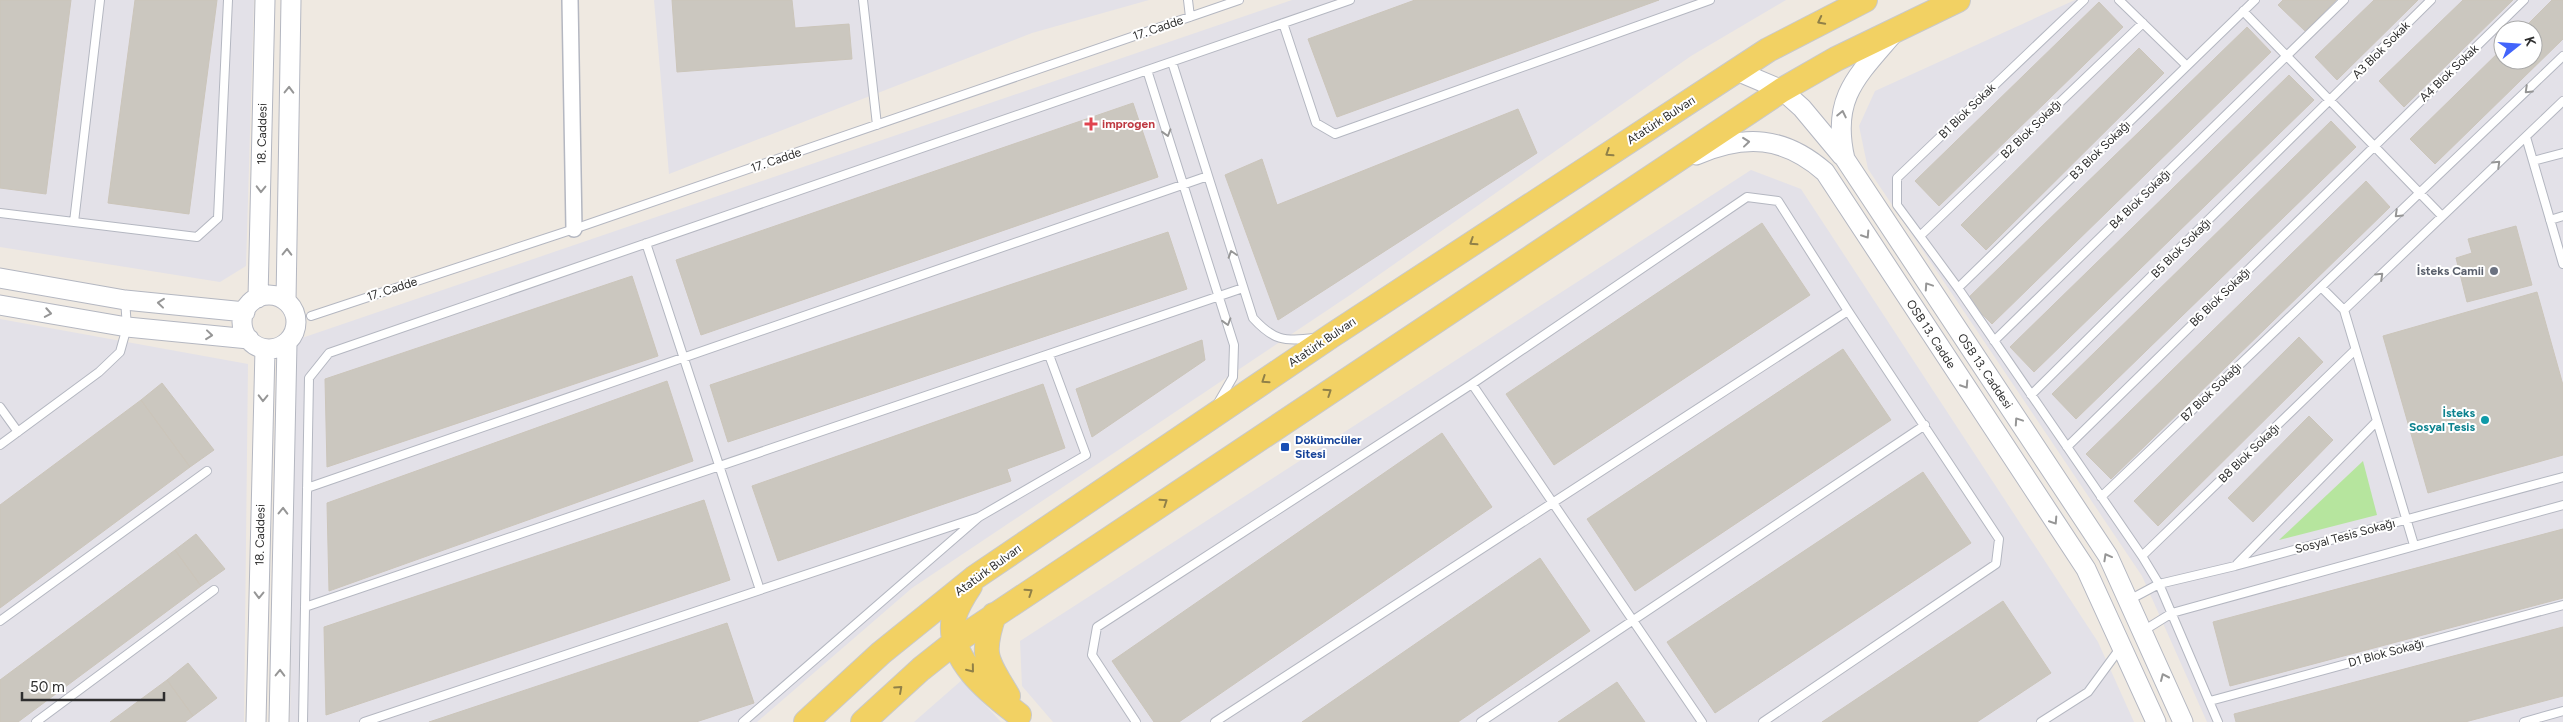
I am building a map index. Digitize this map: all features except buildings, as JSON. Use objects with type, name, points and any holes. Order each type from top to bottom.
[{"type":"main road","name":"Atatürk Bulvarı","points":[[806,722],[881,653],[974,578],[1210,417],[1737,70],[1778,44],[1865,0]]},
{"type":"main road","points":[[863,722],[920,669],[994,615],[1782,90],[1836,59],[1958,0]]},
{"type":"main road","points":[[974,578],[954,616],[955,642],[966,664],[992,694],[1021,719]]},
{"type":"main road","points":[[994,615],[986,637],[985,655],[1021,719]]},
{"type":"street","name":"18. Caddesi","points":[[258,298],[265,0]]},
{"type":"street","points":[[279,722],[291,337],[296,321],[288,303],[291,0]]},
{"type":"street","points":[[570,0],[574,229]]},
{"type":"street","name":"OSB 13. Caddesi","points":[[1899,28],[1863,68],[1849,91],[1840,115],[1840,136],[1845,159],[2108,556],[2183,722]]},
{"type":"street","points":[[1737,70],[1782,90],[1802,108],[1845,159]]},
{"type":"street","name":"OSB 13. Cadde","points":[[1667,167],[1712,148],[1757,141],[1774,143],[1790,148],[1808,158],[1825,172],[2086,569],[2122,645]]},
{"type":"street","points":[[0,278],[125,300],[245,312]]},
{"type":"street","points":[[0,305],[127,327],[257,344],[273,349],[291,337],[311,316],[272,296],[258,298],[245,312],[243,326],[257,344]]},
{"type":"street","name":"18. Caddesi","points":[[256,722],[257,344]]},
{"type":"street","points":[[2108,615],[2129,600]]},
{"type":"street","points":[[2143,631],[2122,645],[2156,722]]},
{"type":"lane","points":[[74,222],[100,0]]},
{"type":"lane","points":[[0,213],[197,237],[218,218],[228,0]]},
{"type":"lane","points":[[863,0],[876,125]]},
{"type":"lane","points":[[1188,0],[1190,17]]},
{"type":"lane","name":"17. Cadde","points":[[311,316],[574,229],[1239,0]]},
{"type":"lane","points":[[303,722],[310,378],[329,353],[1350,0]]},
{"type":"lane","points":[[1283,23],[1316,124],[1336,134],[1710,0]]},
{"type":"lane","name":"B1 Blok Sokak","points":[[2084,0],[1897,178],[1897,205],[1958,288],[2142,556],[2159,584],[2218,722]]},
{"type":"lane","points":[[2119,0],[2187,66]]},
{"type":"lane","name":"B3 Blok Sokağı","points":[[1958,288],[2254,0]]},
{"type":"lane","name":"B4 Blok Sokağı","points":[[1994,341],[2344,0]]},
{"type":"lane","name":"A3 Blok Sokak","points":[[2330,100],[2431,0]]},
{"type":"lane","name":"A4 Blok Sokak","points":[[2374,146],[2524,0]]},
{"type":"lane","points":[[2243,11],[2442,216]]},
{"type":"lane","name":"B2 Blok Sokağı","points":[[1920,236],[2143,23]]},
{"type":"lane","name":"B7 Blok Sokağı","points":[[2101,497],[2563,56]]},
{"type":"lane","points":[[1172,62],[1253,318],[1268,334],[1292,341],[1331,336]]},
{"type":"lane","points":[[1147,70],[1234,345],[1233,377],[1210,417]]},
{"type":"lane","name":"B5 Blok Sokağı","points":[[2031,396],[2330,100]]},
{"type":"lane","points":[[2344,310],[2563,101]]},
{"type":"lane","points":[[2526,136],[2563,264]]},
{"type":"lane","name":"B6 Blok Sokağı","points":[[2067,447],[2374,146]]},
{"type":"lane","points":[[2533,161],[2563,153]]},
{"type":"lane","points":[[308,488],[1208,176]]},
{"type":"lane","points":[[1136,722],[1092,655],[1097,627],[1472,384],[1748,197],[1778,201],[1848,311],[2000,539],[1996,564],[1763,722]]},
{"type":"lane","points":[[2550,220],[2563,216]]},
{"type":"lane","points":[[646,243],[760,590]]},
{"type":"lane","points":[[2321,287],[2344,310],[2414,545]]},
{"type":"lane","points":[[305,607],[1049,356],[1243,288]]},
{"type":"lane","points":[[0,445],[99,372],[120,352],[127,327],[125,300]]},
{"type":"lane","points":[[1215,722],[1848,311]]},
{"type":"lane","name":"B8 Blok Sokağı","points":[[2142,556],[2356,350]]},
{"type":"lane","points":[[743,722],[979,517],[1086,455],[1049,356]]},
{"type":"lane","points":[[1472,384],[1702,722]]},
{"type":"lane","points":[[0,407],[18,432]]},
{"type":"lane","points":[[2235,566],[2377,421]]},
{"type":"lane","points":[[1481,722],[1925,425]]},
{"type":"lane","points":[[0,621],[207,471]]},
{"type":"lane","name":"Sosyal Tesis Sokağı","points":[[2129,600],[2159,584],[2235,566],[2563,477]]},
{"type":"lane","points":[[2143,631],[2172,613],[2563,505]]},
{"type":"lane","points":[[364,722],[979,517]]},
{"type":"lane","points":[[36,722],[214,590]]},
{"type":"lane","name":"D1 Blok Sokağı","points":[[2210,702],[2563,605]]},
{"type":"lane","points":[[2042,722],[2088,692],[2122,645]]},
{"type":"lane","points":[[2524,722],[2563,711]]},
{"type":"shaded area","points":[[0,0],[254,0],[246,266],[220,282],[0,247]]},
{"type":"shaded area","points":[[654,0],[1149,0],[1032,33],[669,174]]},
{"type":"shaded area","points":[[1292,0],[1786,0],[1691,56],[1353,293],[912,588],[757,722],[290,722],[296,340]]},
{"type":"shaded area","points":[[2075,0],[2563,0],[2563,722],[2207,722],[2142,576],[1868,169],[1859,126],[1875,91]]},
{"type":"shaded area","points":[[1751,170],[1801,189],[2098,642],[2134,722],[1053,722],[1022,686],[1020,641]]},
{"type":"shaded area","points":[[0,319],[248,364],[244,722],[0,722]]},
{"type":"shaded area","points":[[962,680],[1001,722],[914,722]]},
{"type":"green space","points":[[2363,461],[2377,515],[2279,540]]},
{"type":"place","name":"improgen","points":[[1091,124]]},
{"type":"place","name":"İsteks Camii","points":[[2494,271]]},
{"type":"place","name":"İsteks Sosyal Tesis","points":[[2485,420]]},
{"type":"place","name":"Dökümcüler Sitesi","points":[[1285,447]]}]
